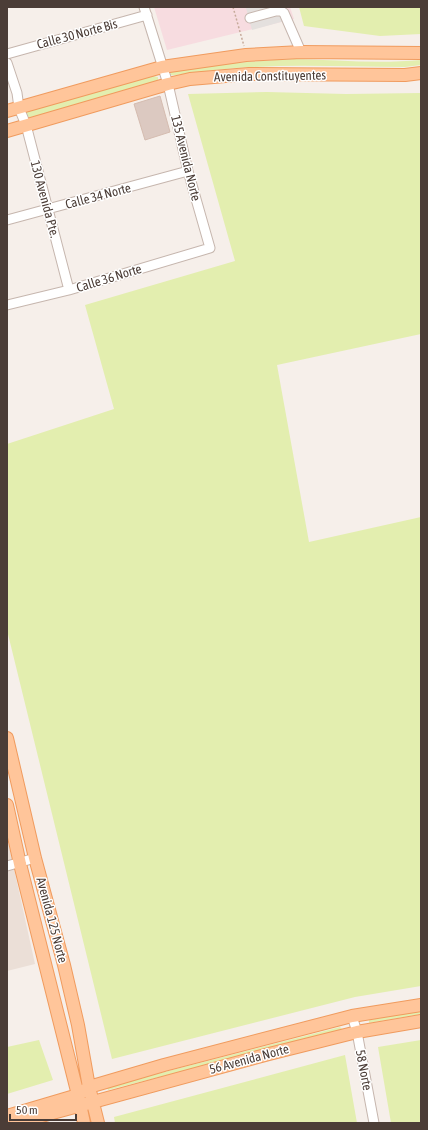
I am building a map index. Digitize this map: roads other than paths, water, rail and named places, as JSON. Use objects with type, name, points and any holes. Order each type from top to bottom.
[{"type":"main road","name":"Avenida Constituyentes","points":[[7,111],[162,67],[246,55],[301,52],[421,53]]},
{"type":"main road","name":"Avenida Constituyentes","points":[[7,131],[168,84],[190,79],[249,74],[405,75],[421,73]]},
{"type":"main road","name":"Avenida 125 Norte","points":[[7,738],[35,858],[64,965],[78,1025],[89,1087],[98,1123]]},
{"type":"main road","name":"Avenida 125 Norte","points":[[7,805],[20,864],[84,1123]]},
{"type":"main road","name":"56 Avenida Norte","points":[[421,1005],[352,1016],[117,1078],[89,1087],[79,1100],[93,1103],[269,1054],[357,1032],[421,1021]]},
{"type":"main road","name":"56 Avenida Norte","points":[[78,1025],[85,1033],[94,1072],[98,1077],[117,1078]]},
{"type":"main road","points":[[7,1116],[79,1100]]},
{"type":"main road","points":[[16,1123],[79,1100]]},
{"type":"street","name":"Calle 30 Norte Bis","points":[[7,54],[146,11]]},
{"type":"street","name":"135 Avenida Norte","points":[[146,11],[168,84],[188,171],[210,248]]},
{"type":"street","points":[[250,18],[276,11],[281,11],[284,13],[301,52]]},
{"type":"street","name":"130 Avenida Pte.","points":[[7,63],[26,125],[69,290]]},
{"type":"street","name":"Calle 34 Norte","points":[[7,220],[188,171]]},
{"type":"street","name":"Calle 36 Norte","points":[[7,305],[69,290],[210,248]]},
{"type":"street","points":[[7,866],[20,864],[35,858]]},
{"type":"street","name":"58 Norte","points":[[352,1016],[357,1032],[374,1123]]}]
